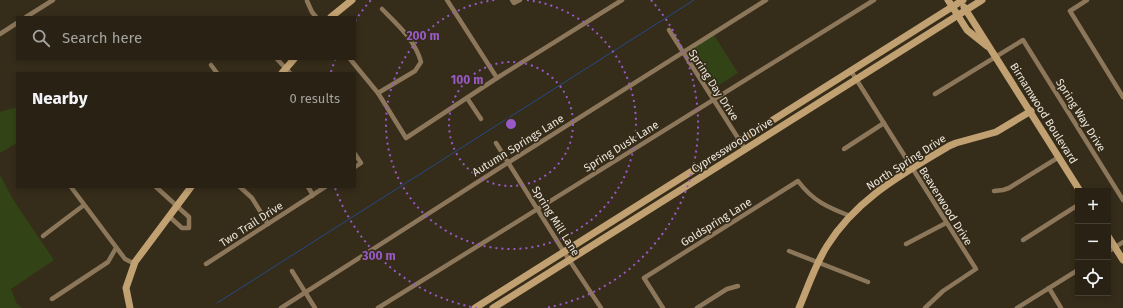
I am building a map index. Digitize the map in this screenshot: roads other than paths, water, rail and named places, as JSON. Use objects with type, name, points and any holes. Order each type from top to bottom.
[{"type":"main road","points":[[332,16],[352,0]]},
{"type":"main road","name":"Cypresswood Drive","points":[[475,308],[740,142],[851,70],[950,3],[961,0]]},
{"type":"main road","name":"Birnamwood Boulevard","points":[[961,0],[1078,188]]},
{"type":"main road","name":"Cypresswood Drive","points":[[493,308],[982,0]]},
{"type":"main road","name":"Birnamwood Boulevard","points":[[950,3],[967,30],[989,47]]},
{"type":"main road","points":[[286,72],[293,60]]},
{"type":"main road","name":"North Spring Drive","points":[[800,308],[818,262],[833,237],[850,216],[876,192],[949,146],[996,132],[1031,112]]},
{"type":"main road","points":[[130,308],[126,288],[135,262],[190,188]]},
{"type":"main road","points":[[652,197],[658,205]]},
{"type":"main road","points":[[1111,241],[1123,260]]},
{"type":"street","points":[[28,16],[53,0]]},
{"type":"street","points":[[447,0],[497,78]]},
{"type":"street","points":[[513,2],[520,0]]},
{"type":"street","points":[[351,60],[378,93],[406,138],[613,2],[622,0]]},
{"type":"street","name":"Autumn Springs Lane","points":[[281,308],[508,162],[766,0]]},
{"type":"street","name":"Spring Dusk Lane","points":[[378,308],[874,0]]},
{"type":"street","points":[[1087,0],[1070,11],[1123,97]]},
{"type":"street","points":[[307,1],[315,16]]},
{"type":"street","points":[[378,93],[415,71],[422,62],[419,53],[406,33],[382,10]]},
{"type":"street","points":[[0,34],[16,24]]},
{"type":"street","name":"Spring Day Drive","points":[[669,30],[745,149]]},
{"type":"street","name":"Spring Way Drive","points":[[995,56],[1023,40],[1123,200]]},
{"type":"street","points":[[935,94],[995,56]]},
{"type":"street","points":[[279,60],[286,72]]},
{"type":"street","points":[[211,65],[216,72]]},
{"type":"street","name":"Beaverwood Drive","points":[[851,70],[976,270],[943,291],[925,308]]},
{"type":"street","points":[[468,98],[481,119]]},
{"type":"street","points":[[844,148],[884,123]]},
{"type":"street","name":"Spring Mill Lane","points":[[496,143],[598,307]]},
{"type":"street","points":[[356,156],[361,163],[356,166]]},
{"type":"street","points":[[994,191],[1009,188],[1059,157]]},
{"type":"street","name":"Goldspring Lane","points":[[663,308],[644,278],[798,181],[808,194],[819,203],[850,216]]},
{"type":"street","points":[[72,188],[125,259],[133,263],[135,262]]},
{"type":"street","points":[[157,188],[189,217],[189,228],[182,228],[169,216]]},
{"type":"street","points":[[241,188],[252,198],[268,224]]},
{"type":"street","points":[[309,188],[312,196]]},
{"type":"street","name":"Two Trail Drive","points":[[206,264],[324,188]]},
{"type":"street","points":[[43,236],[84,205]]},
{"type":"street","points":[[1023,240],[1075,207]]},
{"type":"street","points":[[906,244],[946,222]]},
{"type":"street","points":[[1111,250],[1123,242]]},
{"type":"street","points":[[52,299],[108,262],[116,248]]},
{"type":"street","points":[[789,251],[868,282]]},
{"type":"street","points":[[292,272],[316,308]]},
{"type":"street","points":[[1017,308],[1075,272]]},
{"type":"street","points":[[697,308],[727,289],[738,286]]},
{"type":"street","points":[[1049,288],[1061,308]]},
{"type":"waterway","points":[[217,303],[694,0]]}]
